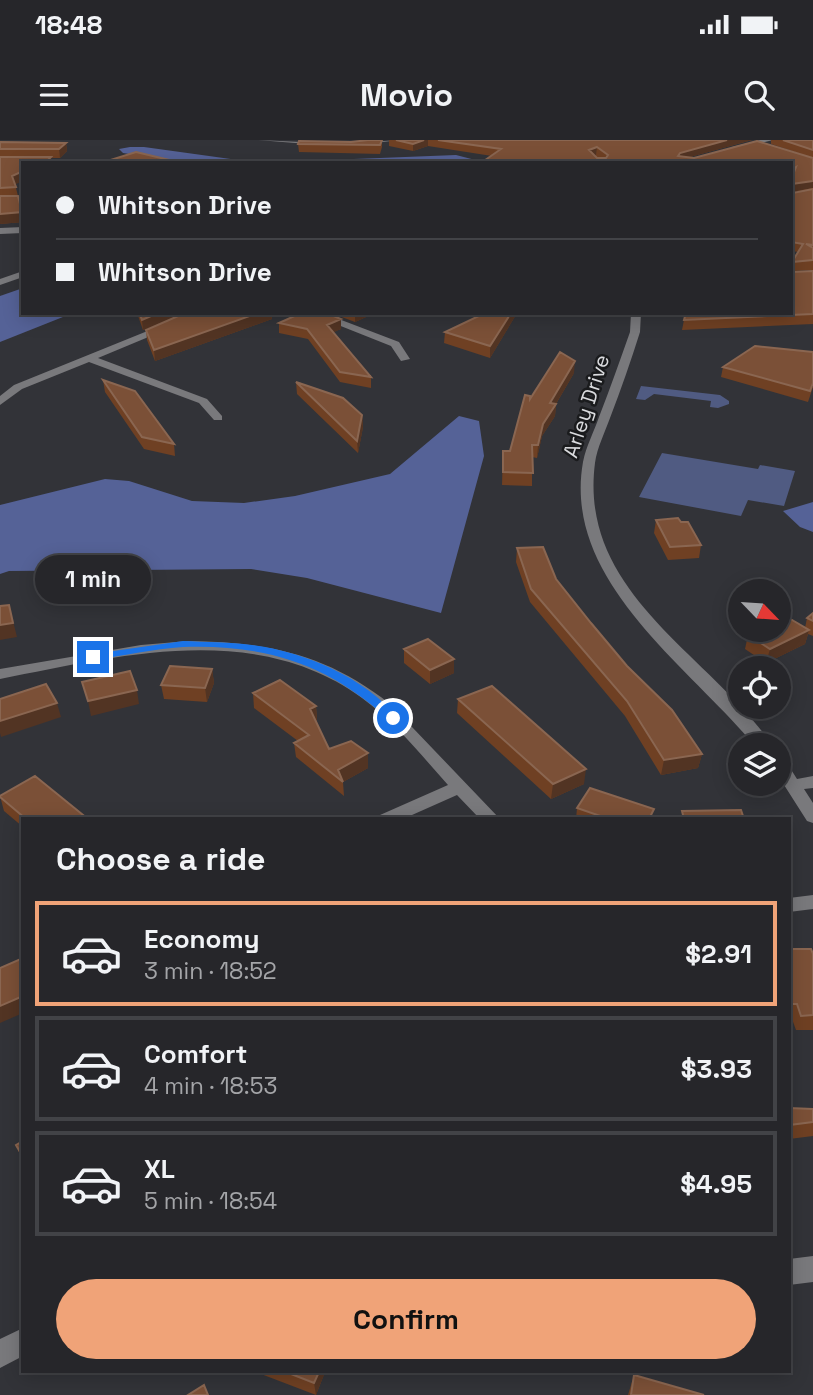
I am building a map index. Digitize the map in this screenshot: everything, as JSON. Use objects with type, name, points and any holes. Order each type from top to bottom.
[{"type":"street","points":[[261,140],[331,144]]},
{"type":"street","points":[[353,143],[396,140]]},
{"type":"street","points":[[741,140],[775,149]]},
{"type":"street","points":[[722,151],[771,140]]},
{"type":"street","points":[[0,161],[21,162]]},
{"type":"street","points":[[0,201],[21,201]]},
{"type":"street","points":[[0,231],[21,230]]},
{"type":"street","points":[[0,282],[21,275]]},
{"type":"street","points":[[0,402],[18,387],[196,315]]},
{"type":"street","points":[[318,315],[396,344],[405,359]]},
{"type":"street","name":"Arley Drive","points":[[636,315],[635,332],[589,462],[586,493],[590,522],[603,556],[640,614],[732,706],[754,733]]},
{"type":"street","points":[[90,359],[197,398],[209,405],[218,418]]},
{"type":"street","points":[[0,674],[139,649],[183,644],[238,646],[289,656],[319,667],[366,693],[489,817]]},
{"type":"street","points":[[791,781],[813,817]]},
{"type":"street","points":[[794,785],[813,782]]},
{"type":"street","points":[[391,817],[458,788]]},
{"type":"street","points":[[791,905],[813,902]]},
{"type":"street","points":[[791,1272],[813,1269]]},
{"type":"street","points":[[0,1354],[21,1342]]},
{"type":"shaded area","points":[[144,147],[245,161],[172,161],[123,153],[119,149]]},
{"type":"shaded area","points":[[456,155],[479,161],[322,161]]},
{"type":"shaded area","points":[[21,289],[21,315],[68,315],[0,342],[0,296]]},
{"type":"shaded area","points":[[641,386],[720,395],[729,401],[729,404],[718,408],[710,407],[711,401],[654,394],[645,400],[636,399]]},
{"type":"shaded area","points":[[459,416],[479,421],[484,456],[441,613],[307,578],[251,569],[9,571],[0,574],[0,505],[105,479],[129,481],[192,501],[244,503],[295,496],[390,474]]},
{"type":"shaded area","points":[[662,453],[758,469],[760,465],[795,471],[784,506],[748,500],[741,516],[639,497]]},
{"type":"shaded area","points":[[813,502],[813,532],[800,527],[783,511]]},
{"type":"building","points":[[382,140],[380,145],[298,144],[299,141]]},
{"type":"building","points":[[396,140],[424,140],[413,144]]},
{"type":"building","points":[[438,140],[727,140],[680,153],[678,156],[694,158],[757,141],[813,158],[813,181],[793,184],[796,167],[793,169],[793,161],[484,161],[501,149]],"holes":[[[597,147],[608,155],[606,158],[597,158],[589,150]]]},
{"type":"building","points":[[783,140],[813,140],[813,150]]},
{"type":"building","points":[[0,142],[66,143],[59,149],[0,149]]},
{"type":"building","points":[[136,152],[174,161],[107,161]]},
{"type":"building","points":[[0,157],[51,157],[47,161],[21,161],[21,172],[12,176],[16,187],[0,188]]},
{"type":"building","points":[[813,189],[813,245],[806,244],[813,248],[813,260],[793,262],[803,244],[793,242],[793,193]]},
{"type":"building","points":[[0,196],[18,196],[21,212],[0,214]]},
{"type":"building","points":[[813,271],[813,314],[793,315],[793,272]]},
{"type":"building","points":[[140,315],[153,315],[142,320]]},
{"type":"building","points":[[180,315],[252,315],[154,350],[146,330]]},
{"type":"building","points":[[297,315],[331,315],[341,319],[327,325],[371,377],[340,372],[307,329],[279,323]]},
{"type":"building","points":[[481,315],[510,315],[490,346],[445,332]]},
{"type":"building","points":[[685,315],[792,315],[684,320]]},
{"type":"building","points":[[755,346],[813,352],[813,383],[810,391],[723,367]]},
{"type":"building","points":[[560,352],[575,361],[550,403],[556,404],[543,424],[538,445],[532,445],[533,473],[503,472],[503,451],[510,451],[525,395],[530,396],[530,399]]},
{"type":"building","points":[[103,380],[135,391],[174,444],[142,437]]},
{"type":"building","points":[[296,382],[343,398],[362,415],[357,441]]},
{"type":"building","points":[[678,518],[681,522],[688,522],[701,545],[670,547],[656,520]]},
{"type":"building","points":[[543,547],[556,579],[627,666],[672,710],[702,754],[664,760],[627,701],[531,589],[517,548]]},
{"type":"building","points":[[9,605],[13,623],[0,625],[0,606]]},
{"type":"building","points":[[791,619],[809,630],[791,639]]},
{"type":"building","points":[[428,639],[454,659],[430,670],[404,649]]},
{"type":"building","points":[[759,642],[784,642],[770,649]]},
{"type":"building","points":[[170,666],[212,669],[205,688],[161,685]]},
{"type":"building","points":[[130,671],[137,690],[88,701],[82,682]]},
{"type":"building","points":[[280,680],[316,706],[310,709],[329,749],[351,741],[368,753],[338,770],[343,782],[294,743],[309,735],[253,693]]},
{"type":"building","points":[[46,684],[57,703],[0,721],[0,699]]},
{"type":"building","points":[[492,686],[586,769],[553,784],[458,699]]},
{"type":"building","points":[[35,776],[86,817],[24,817],[0,796]]},
{"type":"building","points":[[590,788],[654,809],[650,817],[603,817],[577,808]]},
{"type":"building","points":[[741,810],[743,817],[684,817],[682,811]]},
{"type":"building","points":[[791,949],[811,949],[813,1015],[801,1016],[797,1004],[791,1004]]},
{"type":"building","points":[[21,959],[21,997],[0,1006],[0,968]]},
{"type":"building","points":[[791,1108],[813,1109],[813,1122],[791,1125]]},
{"type":"building","points":[[289,1373],[319,1373],[314,1383]]},
{"type":"building","points":[[634,1375],[704,1395],[631,1395]]},
{"type":"building","points":[[204,1385],[208,1395],[188,1395]]},
{"type":"route","points":[[93,657],[183,644],[253,648],[289,656],[333,673],[366,693],[393,718]]}]
